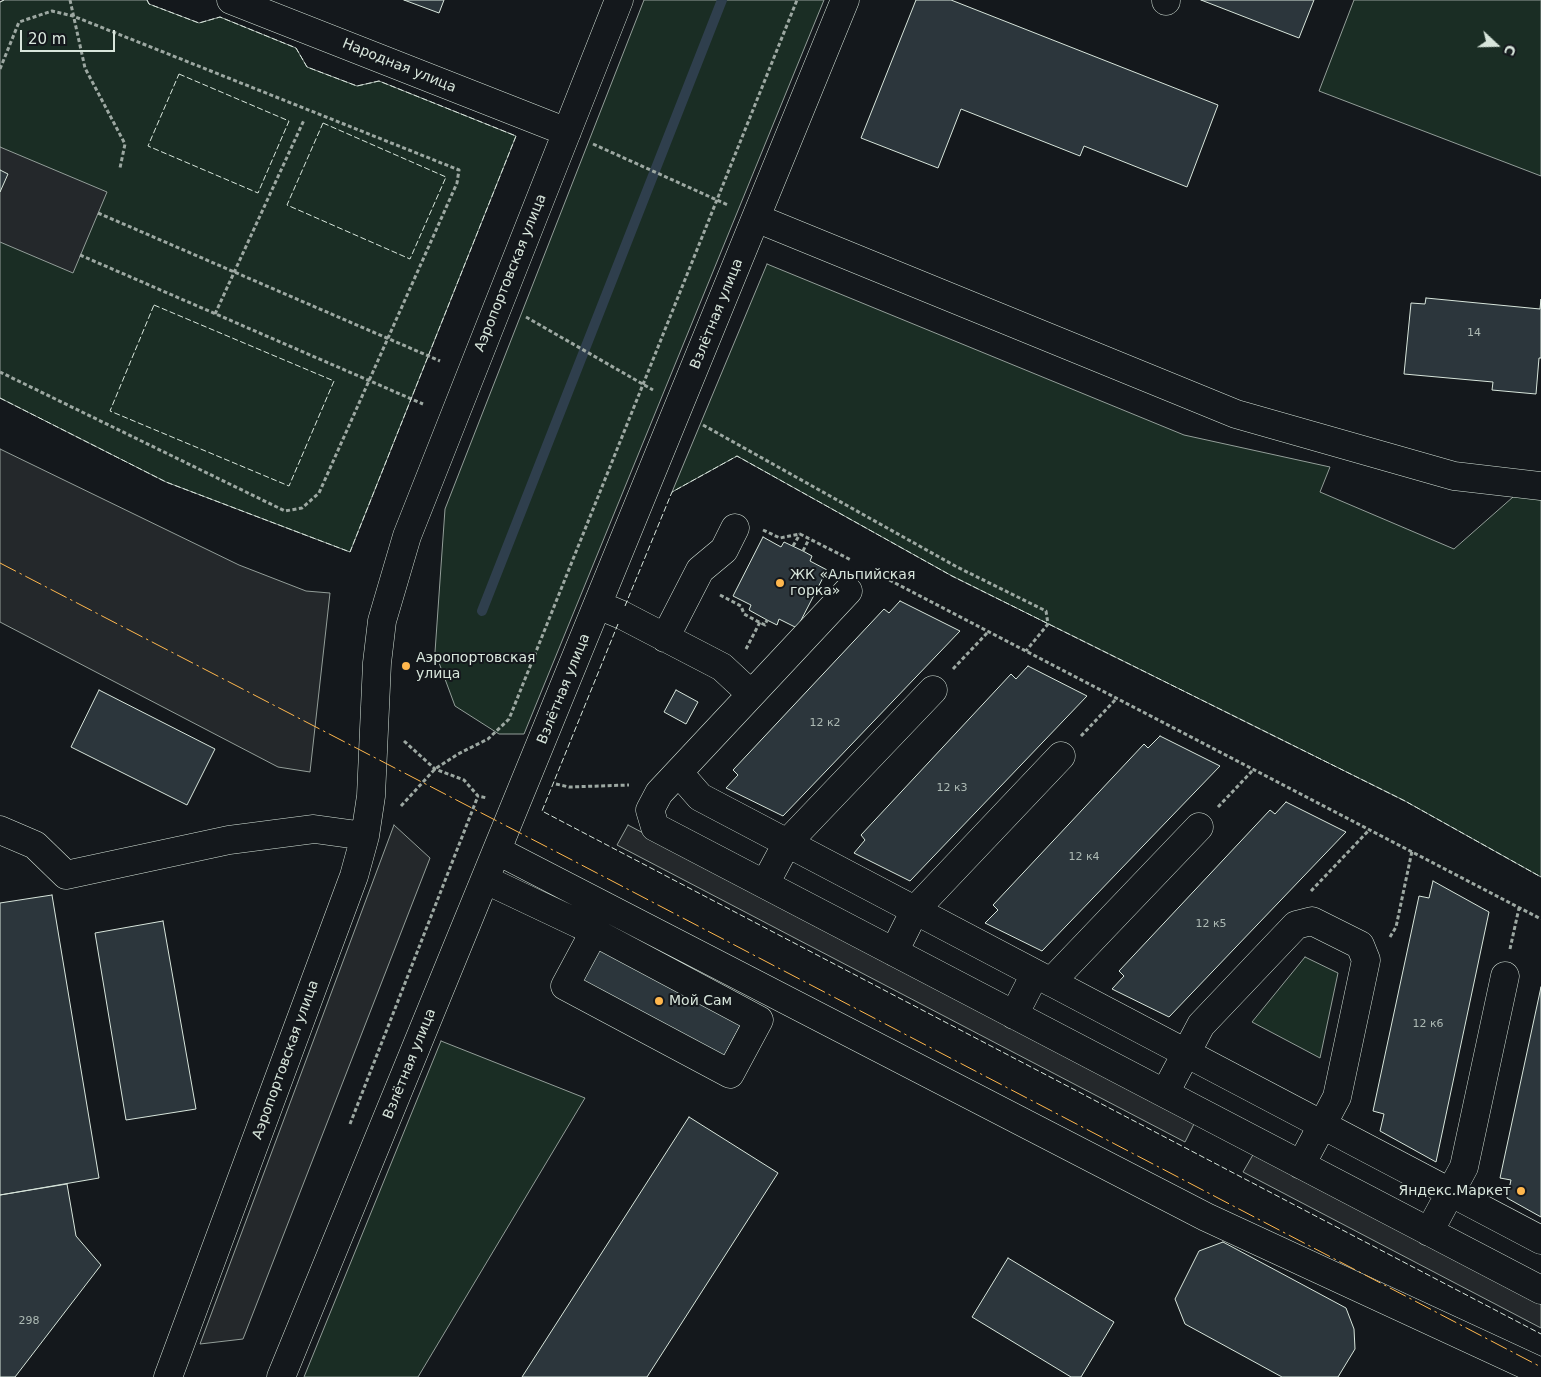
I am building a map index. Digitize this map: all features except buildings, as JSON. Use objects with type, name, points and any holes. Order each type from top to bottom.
[{"type":"street","name":"Народная улица","points":[[231,0],[567,132]]},
{"type":"street","name":"Аэропортовская улица","points":[[168,1377],[354,876],[365,836],[371,796],[377,663],[382,621],[407,536],[619,0]]},
{"type":"street","name":"Взлётная улица","points":[[281,1377],[845,0]]},
{"type":"street","points":[[756,218],[1236,414],[1454,476],[1541,486]]},
{"type":"street","points":[[666,638],[700,570],[724,550],[735,528]]},
{"type":"street","points":[[848,591],[659,793],[650,810],[655,827],[1541,1290]]},
{"type":"street","points":[[598,605],[722,667],[751,694]]},
{"type":"street","points":[[765,884],[787,843],[933,690]]},
{"type":"street","points":[[894,952],[915,910],[1062,756]]},
{"type":"street","points":[[673,779],[700,797],[1541,1240]]},
{"type":"street","points":[[1014,1015],[1043,978],[1199,827]]},
{"type":"street","points":[[0,830],[34,845],[66,875],[248,838],[314,829],[365,836]]},
{"type":"street","points":[[498,851],[1206,1217],[1541,1372]]},
{"type":"street","points":[[486,880],[594,932],[759,1020],[730,1074],[565,986],[594,932]]},
{"type":"street","points":[[1165,1093],[1201,1025],[1296,925],[1312,921],[1360,945],[1366,960],[1337,1097],[1301,1165]]},
{"type":"street","points":[[1429,1232],[1464,1167],[1504,976]]},
{"type":"path","points":[[70,0],[85,68],[125,144],[120,168]]},
{"type":"path","points":[[401,807],[436,769],[458,754],[488,739],[509,719],[797,0]]},
{"type":"path","points":[[0,69],[19,22],[52,11],[73,16],[459,170],[457,183],[320,493],[302,508],[285,511],[0,372]]},
{"type":"path","points":[[215,314],[304,120]]},
{"type":"path","points":[[567,132],[756,218]]},
{"type":"path","points":[[98,214],[440,361]]},
{"type":"path","points":[[80,255],[423,404]]},
{"type":"path","points":[[500,302],[680,406],[716,433],[957,567],[1046,611],[1048,624],[1026,651]]},
{"type":"path","points":[[735,528],[751,523],[780,538],[800,534],[852,561]]},
{"type":"path","points":[[794,546],[800,534]]},
{"type":"path","points":[[803,551],[809,539]]},
{"type":"path","points":[[868,570],[1541,919]]},
{"type":"path","points":[[694,582],[741,606],[744,614],[765,625],[767,620]]},
{"type":"path","points":[[756,620],[758,615]]},
{"type":"path","points":[[933,690],[988,632]]},
{"type":"path","points":[[1062,756],[1117,698]]},
{"type":"path","points":[[401,739],[436,769],[464,780],[478,796],[489,799]]},
{"type":"path","points":[[1199,827],[1254,769]]},
{"type":"path","points":[[553,783],[569,786],[673,779]]},
{"type":"path","points":[[347,1130],[478,796]]},
{"type":"path","points":[[1296,925],[1300,909],[1307,895],[1370,829]]},
{"type":"path","points":[[1366,960],[1384,947],[1396,927],[1412,851]]},
{"type":"path","points":[[1504,976],[1519,908]]},
{"type":"green space","points":[[4,0],[147,0],[149,4],[199,23],[220,17],[296,48],[307,67],[357,86],[379,81],[516,136],[350,552],[166,482],[0,398],[0,2]]},
{"type":"green space","points":[[644,0],[824,0],[524,734],[499,734],[455,706],[435,652],[445,509]]},
{"type":"green space","points":[[1354,0],[1541,0],[1541,176],[1319,91]]},
{"type":"green space","points":[[767,264],[1184,435],[1330,467],[1320,492],[1454,549],[1530,482],[1541,487],[1541,877],[1405,801],[952,576],[737,456],[672,492]]},
{"type":"green space","points":[[1305,957],[1338,973],[1320,1058],[1252,1022]]},
{"type":"green space","points":[[441,1041],[585,1098],[418,1377],[304,1377]]},
{"type":"shaded area","points":[[0,147],[107,192],[73,273],[0,242]]},
{"type":"shaded area","points":[[0,449],[239,565],[306,591],[330,593],[310,772],[278,767],[0,622]]},
{"type":"shaded area","points":[[394,825],[430,858],[243,1339],[200,1344]]},
{"type":"shaded area","points":[[628,825],[1195,1122],[1185,1142],[617,845]]},
{"type":"shaded area","points":[[1254,1153],[1541,1303],[1541,1328],[1243,1172]]},
{"type":"waterway","points":[[482,611],[722,0]]},
{"type":"fence","points":[[0,2],[4,0]]},
{"type":"fence","points":[[0,398],[166,482],[350,552],[516,136],[379,81],[357,86],[307,67],[296,48],[220,17],[199,23],[149,4],[147,0]]},
{"type":"fence","points":[[179,74],[289,121],[258,193],[148,146],[179,74]]},
{"type":"fence","points":[[323,123],[446,177],[410,259],[287,205],[323,123]]},
{"type":"fence","points":[[154,305],[334,381],[289,486],[110,411],[154,305]]},
{"type":"fence","points":[[625,606],[672,492],[737,456],[952,576],[1405,801],[1541,877]]},
{"type":"fence","points":[[618,624],[542,811],[1541,1334]]},
{"type":"power","points":[[0,563],[1541,1367]]},
{"type":"place","name":"ЖК «Альпийская горка»","points":[[780,583]]},
{"type":"place","name":"Аэропортовская улица","points":[[406,666]]},
{"type":"place","name":"Мой Сам","points":[[659,1001]]},
{"type":"place","name":"Яндекс.Маркет","points":[[1521,1191]]}]
